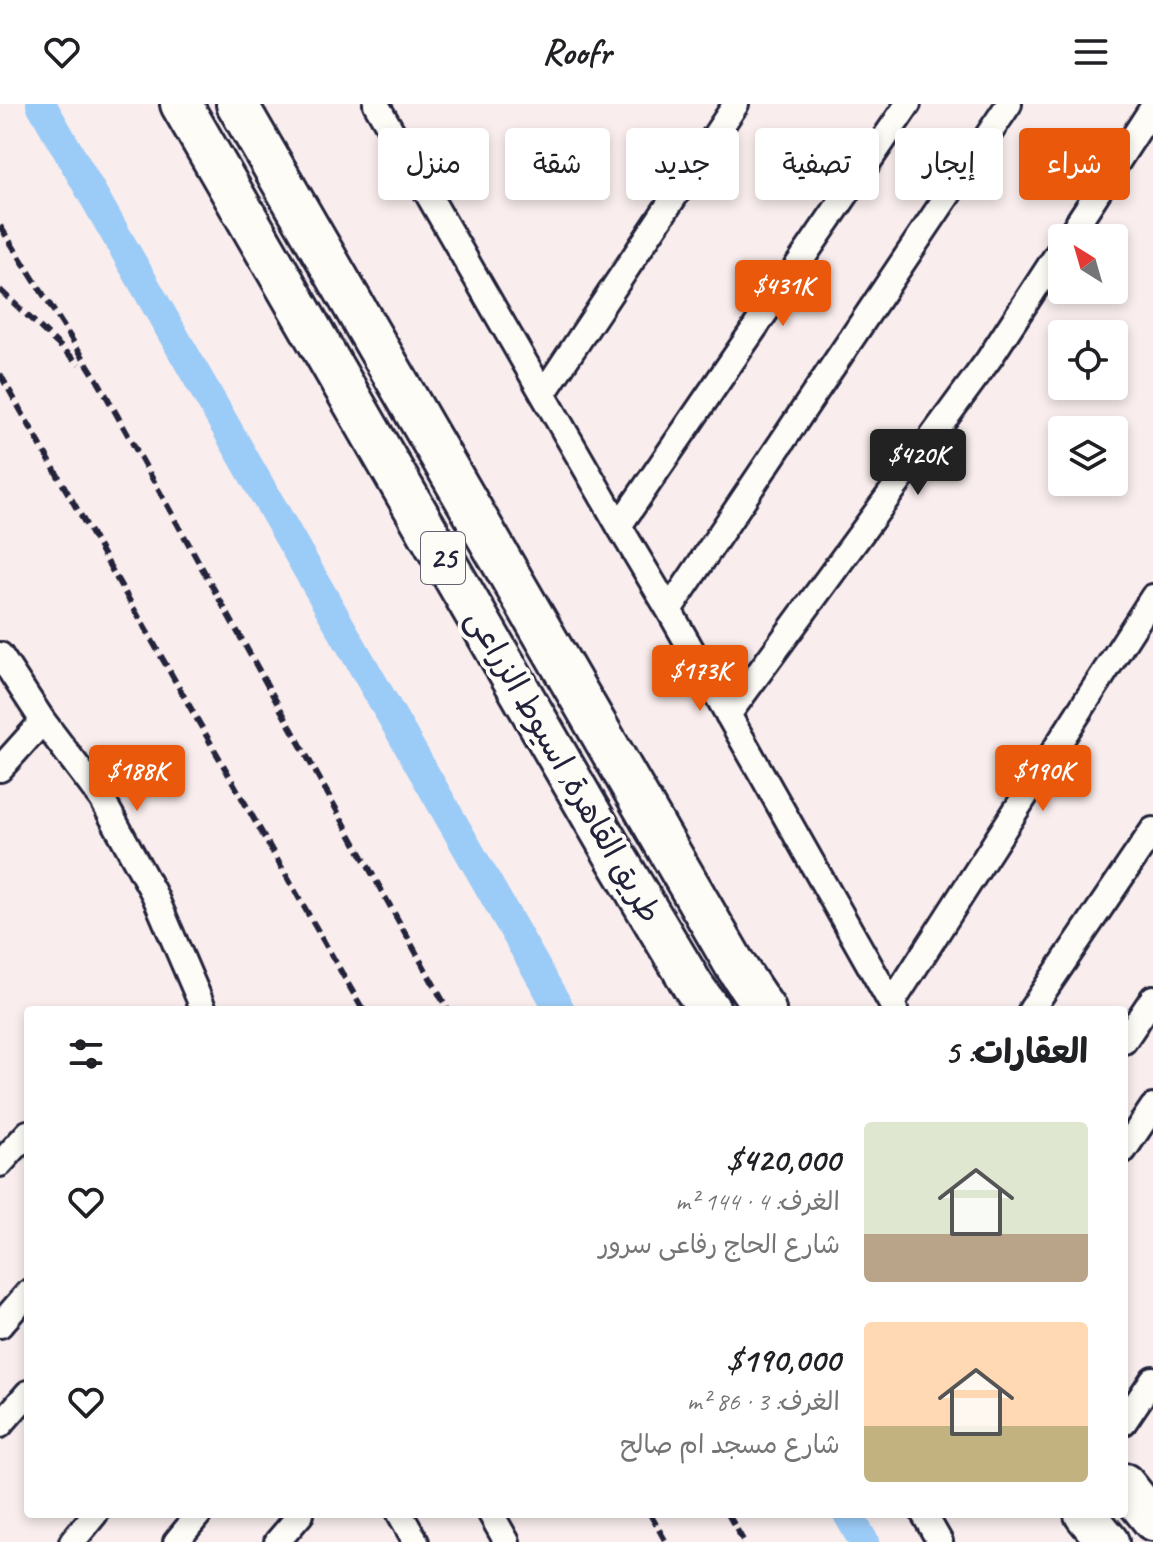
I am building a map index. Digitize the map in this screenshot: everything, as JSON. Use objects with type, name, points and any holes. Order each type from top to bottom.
[{"type":"highway","name":"طريق القاهرة, اسيوط الزراعى","points":[[181,104],[614,854],[701,998]]},
{"type":"highway","name":"طريق القاهرة, اسيوط الزراعى","points":[[237,104],[735,965],[762,1006]]},
{"type":"highway","points":[[701,998],[735,965]]},
{"type":"highway","points":[[1128,1489],[1153,1520]]},
{"type":"highway","points":[[1088,1518],[1108,1542]]},
{"type":"street","points":[[376,104],[894,1006],[1153,597]]},
{"type":"street","points":[[543,394],[736,104]]},
{"type":"street","points":[[619,526],[908,104]]},
{"type":"street","points":[[669,610],[1009,104]]},
{"type":"street","points":[[1077,224],[1153,107]]},
{"type":"street","points":[[728,715],[989,359],[1048,268]]},
{"type":"street","points":[[0,655],[43,721],[102,799],[154,894],[202,1006]]},
{"type":"street","points":[[0,769],[43,721]]},
{"type":"street","points":[[1034,1006],[1153,830]]},
{"type":"street","points":[[1128,1035],[1153,998]]},
{"type":"street","points":[[1128,1144],[1153,1107]]},
{"type":"street","points":[[0,1164],[24,1137]]},
{"type":"street","points":[[0,1325],[24,1298]]},
{"type":"street","points":[[1128,1416],[1153,1379]]},
{"type":"street","points":[[0,1425],[24,1398]]},
{"type":"street","points":[[72,1542],[92,1518]]},
{"type":"street","points":[[176,1542],[196,1518]]},
{"type":"street","points":[[277,1542],[298,1518]]},
{"type":"street","points":[[402,1518],[416,1542]]},
{"type":"street","points":[[493,1518],[507,1542]]},
{"type":"street","points":[[926,1518],[940,1542]]},
{"type":"waterway","points":[[41,104],[558,1006]]},
{"type":"waterway","points":[[850,1518],[864,1542]]},
{"type":"railway","points":[[0,226],[98,381],[446,1006]]},
{"type":"railway","points":[[0,290],[79,364]]},
{"type":"railway","points":[[0,374],[361,1006]]},
{"type":"railway","points":[[652,1518],[666,1542]]},
{"type":"railway","points":[[730,1518],[744,1542]]}]
